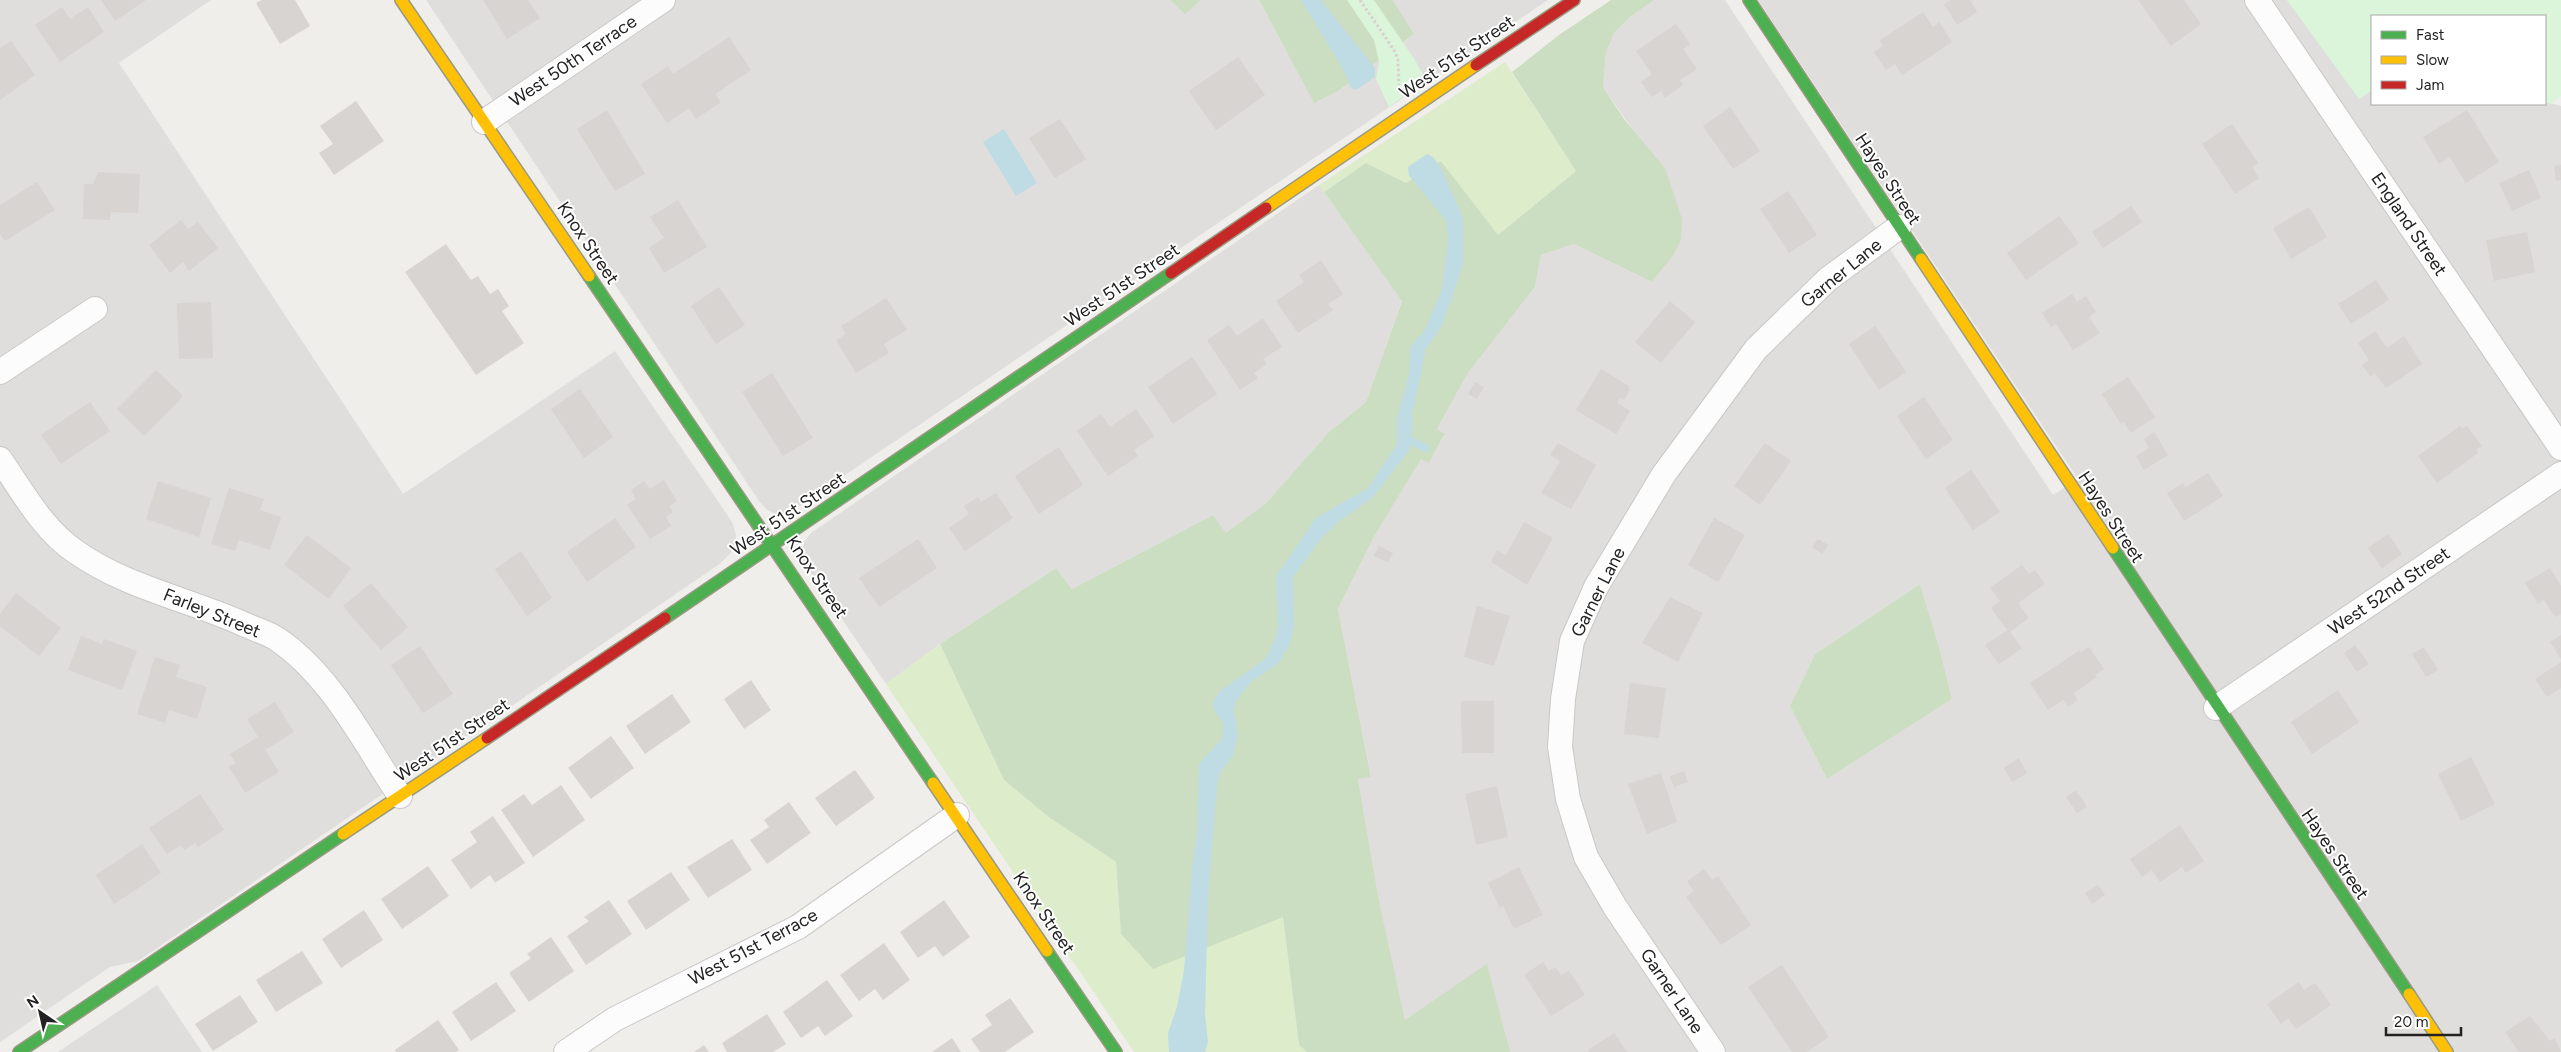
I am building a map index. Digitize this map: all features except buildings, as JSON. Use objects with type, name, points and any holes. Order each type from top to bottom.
[{"type":"street","name":"Knox Street","points":[[401,0],[957,814],[1115,1051]]},
{"type":"street","name":"West 50th Terrace","points":[[484,122],[663,0]]},
{"type":"street","name":"West 51st Street","points":[[19,1052],[774,545],[1404,113],[1574,0]]},
{"type":"street","name":"Hayes Street","points":[[1749,0],[2216,708],[2447,1052]]},
{"type":"street","name":"England Street","points":[[2257,0],[2561,448]]},
{"type":"street","name":"Garner Lane","points":[[1713,1052],[1615,907],[1586,858],[1568,799],[1560,747],[1563,699],[1572,641],[1596,587],[1664,474],[1756,349],[1828,279],[1899,227]]},
{"type":"street","points":[[0,372],[95,309]]},
{"type":"street","name":"Farley Street","points":[[0,458],[47,527],[76,552],[126,579],[206,608],[276,638],[310,666],[335,699],[400,796]]},
{"type":"street","name":"West 52nd Street","points":[[2216,708],[2561,474]]},
{"type":"street","name":"West 51st Terrace","points":[[566,1052],[615,1019],[798,927],[957,814]]},
{"type":"path","points":[[1360,0],[1394,50],[1398,60],[1397,83],[1401,88],[1391,95],[1404,113]]},
{"type":"shaded area","points":[[0,0],[211,0],[119,63],[403,494],[615,351],[726,513],[733,524],[736,536],[735,548],[721,563],[138,961],[110,967],[0,1042]]},
{"type":"shaded area","points":[[426,0],[1170,0],[1185,13],[1201,0],[1259,0],[1314,102],[1338,91],[1414,34],[1393,0],[1548,0],[783,517],[767,510],[759,501]]},
{"type":"shaded area","points":[[1654,0],[1725,0],[2053,495],[2078,479],[1758,0],[2287,0],[2359,98],[2371,91],[2371,105],[2546,105],[2546,102],[2561,106],[2561,1052],[1362,1052],[1405,1021],[1379,900],[1358,779],[1371,776],[1338,609],[1375,535],[1421,458],[1429,463],[1445,435],[1437,429],[1468,373],[1535,287],[1541,255],[1574,244],[1652,282],[1673,256],[1642,143],[1603,87],[1606,53],[1614,33],[1630,17]],"holes":[[[1920,584],[1940,650],[1952,699],[1827,779],[1790,706],[1815,654]]]},
{"type":"shaded area","points":[[1319,185],[1402,300],[1366,402],[1329,432],[1265,504],[1226,534],[1213,515],[1072,589],[1056,568],[940,644],[886,684],[804,563],[801,552],[804,542],[811,533]]},
{"type":"shaded area","points":[[157,985],[202,1052],[58,1052]]},
{"type":"green space","points":[[1170,0],[1201,0],[1185,14]]},
{"type":"green space","points":[[1259,0],[1393,0],[1414,34],[1338,91],[1314,103]]},
{"type":"green space","points":[[1347,0],[1374,0],[1415,60],[1426,80],[1389,107],[1376,79],[1379,62],[1374,40]]},
{"type":"green space","points":[[1611,0],[1654,0],[1630,17],[1614,33],[1606,53],[1603,87],[1624,119],[1665,168],[1682,219],[1681,240],[1673,256],[1652,282],[1574,244],[1541,255],[1535,287],[1468,373],[1437,429],[1445,434],[1429,463],[1421,459],[1375,535],[1338,609],[1371,777],[1358,779],[1379,900],[1405,1020],[1487,964],[1510,1052],[1307,1052],[1299,1045],[1283,917],[1153,969],[1121,934],[1116,862],[1050,818],[1004,780],[940,644],[1056,568],[1072,589],[1213,515],[1226,533],[1265,504],[1329,432],[1366,402],[1402,301],[1324,192],[1366,163],[1406,183],[1441,161],[1498,235],[1576,171],[1512,72],[1559,35]]},
{"type":"green space","points":[[2287,0],[2561,0],[2561,96],[2551,104],[2546,102],[2546,15],[2371,15],[2371,91],[2359,99]]},
{"type":"green space","points":[[1505,62],[1576,171],[1498,235],[1441,161],[1406,183],[1366,163],[1324,192],[1319,185]]},
{"type":"green space","points":[[1920,584],[1940,650],[1952,699],[1827,779],[1790,706],[1815,654]]},
{"type":"green space","points":[[940,644],[1004,780],[1050,818],[1116,862],[1121,934],[1283,917],[1299,1045],[1307,1052],[1134,1052],[886,684]]},
{"type":"water","points":[[1301,0],[1321,0],[1375,68],[1375,77],[1356,90],[1351,88],[1344,71]]},
{"type":"water","points":[[1004,129],[1037,183],[1016,196],[983,142]]},
{"type":"water","points":[[1427,154],[1433,157],[1441,168],[1463,218],[1463,265],[1442,326],[1426,349],[1412,416],[1413,431],[1409,451],[1372,498],[1337,523],[1320,540],[1293,577],[1294,626],[1290,643],[1279,663],[1251,682],[1237,699],[1234,709],[1238,736],[1233,756],[1220,772],[1217,786],[1208,899],[1205,1015],[1208,1042],[1205,1052],[1169,1052],[1168,1033],[1177,1007],[1184,971],[1192,868],[1197,835],[1199,764],[1222,738],[1223,723],[1215,712],[1213,703],[1220,691],[1265,659],[1274,641],[1278,624],[1276,576],[1316,518],[1368,488],[1397,444],[1397,417],[1409,374],[1410,347],[1425,330],[1442,288],[1448,238],[1446,220],[1409,176],[1408,167]]},
{"type":"waterway","points":[[1405,438],[1425,448]]},
{"type":"traffic: fast","points":[[1749,0],[1921,259]]},
{"type":"traffic: fast","points":[[665,618],[1171,273]]},
{"type":"traffic: fast","points":[[589,276],[933,783]]},
{"type":"traffic: fast","points":[[2113,548],[2409,994]]},
{"type":"traffic: fast","points":[[19,1052],[343,834]]},
{"type":"traffic: fast","points":[[1047,951],[1116,1052]]},
{"type":"traffic: slow","points":[[401,0],[589,276]]},
{"type":"traffic: slow","points":[[1266,208],[1476,65]]},
{"type":"traffic: slow","points":[[1921,259],[2113,548]]},
{"type":"traffic: slow","points":[[343,834],[487,738]]},
{"type":"traffic: slow","points":[[933,783],[1047,951]]},
{"type":"traffic: slow","points":[[2409,994],[2447,1052]]},
{"type":"traffic: jam","points":[[1476,65],[1574,0]]},
{"type":"traffic: jam","points":[[1171,273],[1266,208]]},
{"type":"traffic: jam","points":[[487,738],[665,618]]}]
